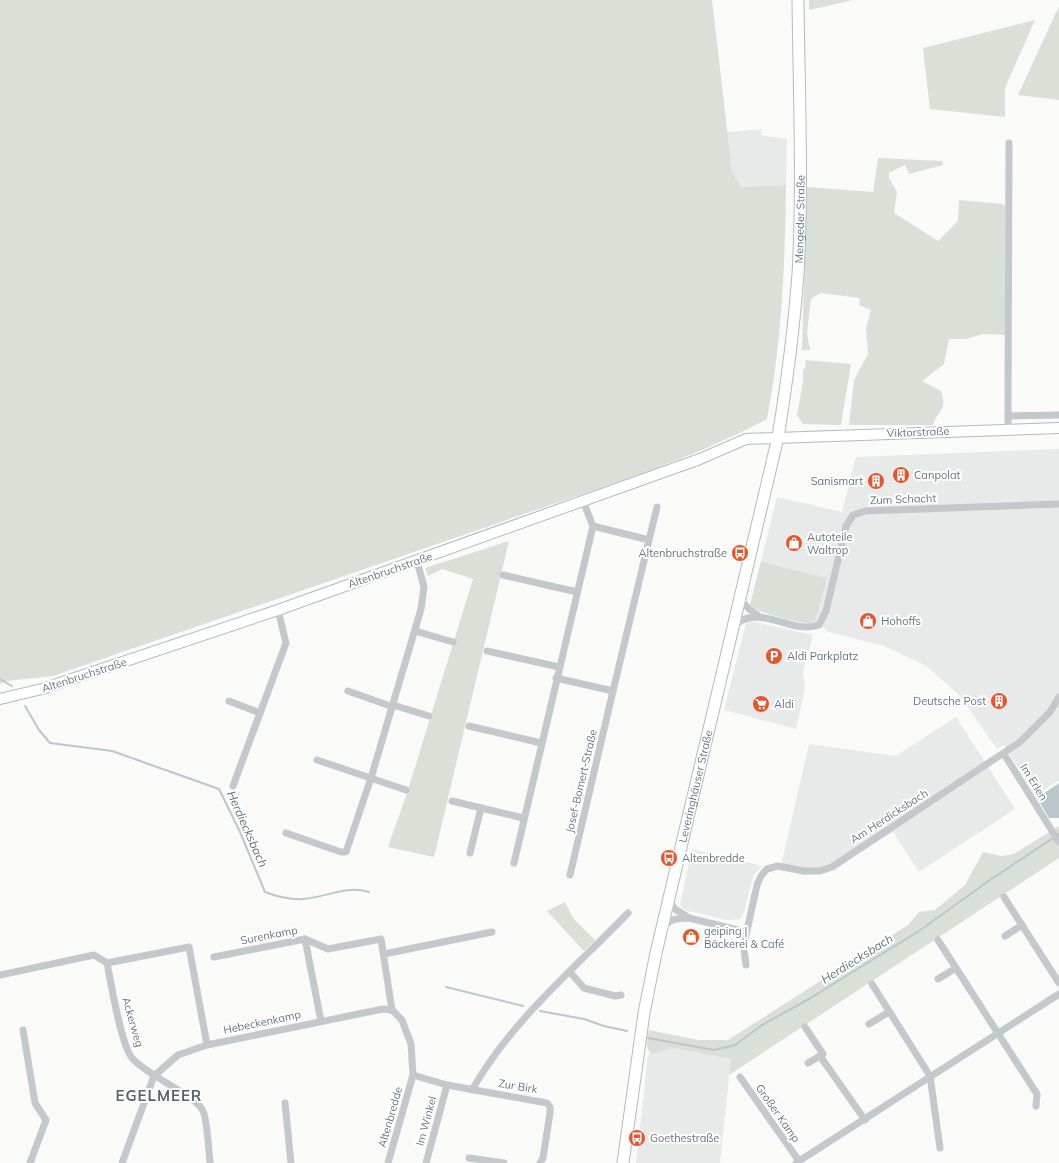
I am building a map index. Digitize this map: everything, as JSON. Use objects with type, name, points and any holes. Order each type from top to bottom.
[{"type":"main road","name":"Mengeder Straße","points":[[778,437],[789,370],[798,273],[800,196],[798,0]]},
{"type":"main road","name":"Leveringhäuser Straße","points":[[623,1163],[644,1013],[660,935],[778,437]]},
{"type":"street","points":[[1008,429],[1009,143]]},
{"type":"street","points":[[1008,416],[1059,415]]},
{"type":"street","name":"Viktorstraße","points":[[778,437],[1059,428]]},
{"type":"street","name":"Altenbruchstraße","points":[[0,699],[42,689],[278,610],[700,459],[746,439],[778,437]]},
{"type":"street","points":[[514,863],[523,818],[593,526],[583,501]]},
{"type":"street","name":"Zum Schacht","points":[[734,625],[747,618],[760,617],[810,628],[818,625],[826,611],[846,526],[853,515],[866,511],[1059,504]]},
{"type":"street","name":"Josef-Bomert-Straße","points":[[570,875],[657,507]]},
{"type":"street","points":[[593,526],[649,540]]},
{"type":"street","points":[[286,833],[346,852],[371,778],[424,598],[424,587],[417,561]]},
{"type":"street","points":[[503,575],[577,592]]},
{"type":"street","name":"Zum Schacht","points":[[740,599],[749,610],[760,617]]},
{"type":"street","points":[[233,786],[286,643],[278,610]]},
{"type":"street","points":[[415,631],[452,642]]},
{"type":"street","points":[[487,650],[559,667]]},
{"type":"street","points":[[556,678],[613,691]]},
{"type":"street","points":[[348,691],[429,716]]},
{"type":"street","name":"Am Herdicksbach","points":[[746,965],[744,950],[746,932],[757,885],[761,876],[767,869],[778,866],[804,871],[820,871],[832,867],[1004,754],[1020,742],[1046,716],[1059,697]]},
{"type":"street","points":[[229,702],[260,714]]},
{"type":"street","points":[[468,726],[541,743]]},
{"type":"street","name":"Im Erlen","points":[[1004,754],[1059,841]]},
{"type":"street","points":[[317,760],[406,790]]},
{"type":"street","points":[[452,801],[523,818]]},
{"type":"street","points":[[470,853],[481,808]]},
{"type":"street","points":[[1004,896],[1059,983]]},
{"type":"street","points":[[668,899],[675,909],[689,918]]},
{"type":"street","points":[[472,1090],[484,1068],[536,1005],[628,914]]},
{"type":"street","points":[[660,935],[667,923],[674,919],[689,918],[746,932]]},
{"type":"street","points":[[1005,936],[1022,926]]},
{"type":"street","points":[[384,954],[492,932]]},
{"type":"street","points":[[305,939],[321,1021]]},
{"type":"street","name":"Surenkamp","points":[[214,957],[305,939],[328,949],[381,939],[392,1010],[402,1020],[411,1044],[413,1075]]},
{"type":"street","points":[[938,940],[1037,1094],[1036,1106]]},
{"type":"street","points":[[0,975],[94,955],[107,963],[189,947],[207,1045]]},
{"type":"street","name":"Ackerweg","points":[[107,963],[126,1043],[132,1058],[154,1076],[194,1100],[203,1111],[210,1163]]},
{"type":"street","points":[[938,979],[956,968]]},
{"type":"street","points":[[570,972],[584,988],[615,996],[621,995]]},
{"type":"street","points":[[872,984],[930,1076],[940,1148]]},
{"type":"street","name":"Großer Kamp","points":[[740,1076],[798,1162],[1059,994]]},
{"type":"street","name":"Hebeckenkamp","points":[[122,1163],[154,1076],[178,1055],[207,1045],[321,1021],[383,1009],[392,1010]]},
{"type":"street","points":[[870,1024],[889,1012]]},
{"type":"street","points":[[805,1027],[824,1054],[808,1063]]},
{"type":"street","points":[[23,1030],[35,1103],[46,1120],[30,1163]]},
{"type":"street","points":[[820,1056],[865,1120]]},
{"type":"street","name":"Altenbredde","points":[[388,1163],[413,1075],[447,1085],[472,1090]]},
{"type":"street","name":"Im Winkel","points":[[426,1163],[447,1085]]},
{"type":"street","name":"Zur Birk","points":[[472,1090],[549,1104],[550,1113],[543,1158],[540,1163]]},
{"type":"street","points":[[285,1102],[292,1163]]},
{"type":"street","points":[[469,1158],[504,1163]]},
{"type":"shaded area","points":[[0,0],[712,0],[732,172],[741,187],[786,185],[782,302],[776,361],[767,419],[704,449],[605,487],[53,676],[7,681],[0,684]]},
{"type":"shaded area","points":[[809,0],[853,0],[809,10]]},
{"type":"shaded area","points":[[1059,6],[1059,100],[1018,95]]},
{"type":"shaded area","points":[[1035,20],[1005,88],[1005,117],[930,109],[923,48]]},
{"type":"shaded area","points":[[761,129],[761,135],[787,139],[786,185],[741,187],[732,172],[727,132]]},
{"type":"shaded area","points":[[878,158],[942,161],[943,165],[909,174],[905,165],[889,173],[889,178],[897,192],[894,213],[938,241],[958,221],[959,200],[1002,204],[1005,206],[1006,335],[983,334],[966,339],[949,339],[944,364],[922,381],[941,391],[943,398],[943,407],[933,425],[849,425],[854,380],[868,354],[866,329],[871,310],[859,305],[860,298],[820,293],[811,299],[807,333],[810,350],[802,350],[807,187],[873,192]]},
{"type":"shaded area","points":[[805,360],[851,364],[841,425],[803,424],[797,415],[803,382],[803,371],[806,365]]},
{"type":"shaded area","points":[[1059,449],[1059,780],[1035,796],[1004,745],[997,749],[959,695],[926,666],[884,646],[825,631],[825,628],[759,611],[750,605],[777,497],[842,512],[856,457]]},
{"type":"shaded area","points":[[509,541],[434,857],[388,847],[407,793],[473,579],[442,569],[428,576],[425,568]]},
{"type":"shaded area","points":[[761,562],[827,578],[816,619],[809,623],[803,623],[767,614],[753,608],[750,605]]},
{"type":"shaded area","points":[[751,621],[813,635],[803,672],[805,688],[796,729],[724,710],[746,623]]},
{"type":"shaded area","points":[[956,717],[1015,809],[919,872],[893,832],[830,871],[805,875],[780,870],[809,744],[896,756]]},
{"type":"shaded area","points":[[1059,783],[1059,818],[1049,818],[1037,798]]},
{"type":"shaded area","points":[[1059,826],[1059,858],[729,1075],[731,1059],[673,1048],[651,1054],[649,1051],[647,1042],[649,1030],[698,1040],[728,1040],[908,925],[919,912],[935,910],[965,885],[983,852],[1001,856],[1014,854]]},
{"type":"shaded area","points":[[692,849],[762,866],[753,876],[744,913],[740,919],[727,920],[688,911],[682,908],[680,905]]},
{"type":"shaded area","points":[[565,902],[573,918],[595,940],[584,951],[547,911]]},
{"type":"shaded area","points":[[673,1048],[731,1059],[720,1163],[636,1163],[648,1055],[654,1052]]},
{"type":"waterway","name":"Herdiecksbach","points":[[0,679],[12,686]]},
{"type":"waterway","name":"Herdiecksbach","points":[[25,706],[39,730],[50,743],[112,751],[219,789],[240,832],[265,892],[284,898],[294,899],[312,898],[352,890],[369,892]]},
{"type":"waterway","name":"Herdiecksbach","points":[[648,1038],[714,1050],[735,1045],[762,1025],[809,999],[919,931],[990,880],[1059,834]]},
{"type":"waterway","name":"Herdiecksbach","points":[[446,987],[523,1006]]},
{"type":"waterway","name":"Herdiecksbach","points":[[540,1011],[584,1019],[604,1026],[627,1031]]},
{"type":"place","name":"Canpolat","points":[[901,475]]},
{"type":"place","name":"Sanismart","points":[[876,481]]},
{"type":"place","name":"Autoteile Waltrop","points":[[794,543]]},
{"type":"place","name":"Altenbruchstraße","points":[[740,553]]},
{"type":"place","name":"Hohoffs","points":[[868,621]]},
{"type":"place","name":"Aldi Parkplatz","points":[[774,656]]},
{"type":"place","name":"Deutsche Post","points":[[999,701]]},
{"type":"place","name":"Aldi","points":[[761,704]]},
{"type":"place","name":"Altenbredde","points":[[669,858]]},
{"type":"place","name":"geiping | Bäckerei & Café","points":[[691,937]]},
{"type":"place","name":"Goethestraße","points":[[637,1138]]},
{"type":"district","name":"EGELMEER","points":[[159,1096]]}]
